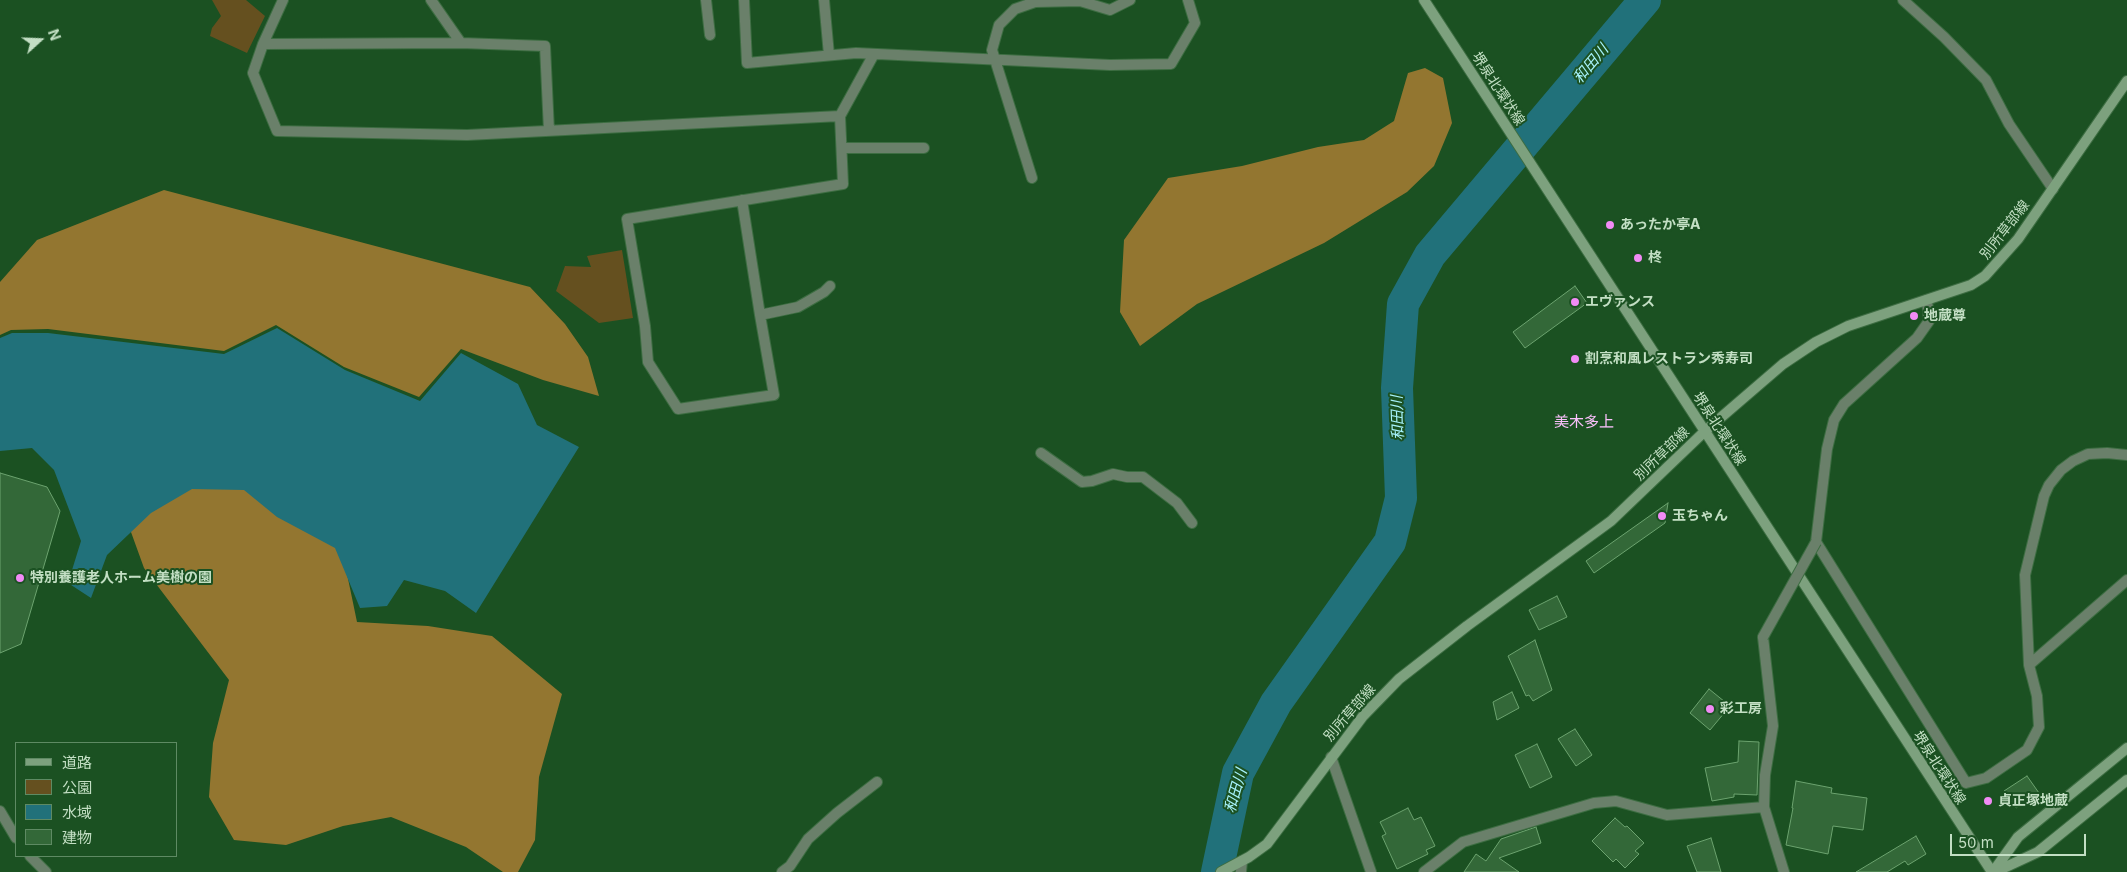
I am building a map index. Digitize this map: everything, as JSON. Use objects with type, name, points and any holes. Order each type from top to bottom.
[{"type":"main road","name":"堺泉北環状線","points":[[1424,0],[1704,432],[1993,872]]},
{"type":"main road","name":"別所草部線","points":[[1221,872],[1239,867],[1267,844],[1331,756],[1363,716],[1399,679],[1467,626],[1611,522],[1704,432],[1783,364],[1816,342],[1848,326],[1971,285],[1985,276],[2018,240],[2127,81]]},
{"type":"main road","points":[[1993,872],[2018,837],[2127,748]]},
{"type":"main road","points":[[1993,872],[2038,852],[2127,780]]},
{"type":"street","points":[[283,0],[263,44],[253,73],[276,131],[467,135],[840,116]]},
{"type":"street","points":[[431,0],[461,43]]},
{"type":"street","points":[[706,0],[710,35]]},
{"type":"street","points":[[744,0],[747,63],[874,54],[1110,65],[1171,64],[1195,23],[1188,0]]},
{"type":"street","points":[[824,0],[829,56]]},
{"type":"street","points":[[1032,178],[992,50],[999,25],[1016,9],[1036,2],[1080,1],[1110,10],[1130,0]]},
{"type":"street","points":[[1903,0],[1944,37],[1986,80],[2009,124],[2053,189]]},
{"type":"street","points":[[263,44],[461,43],[546,46],[549,131]]},
{"type":"street","points":[[742,200],[774,395],[678,409],[648,362],[645,326],[627,220],[742,200],[843,184],[840,116],[874,54]]},
{"type":"street","points":[[842,148],[924,148]]},
{"type":"street","points":[[760,314],[798,307],[824,292],[830,286]]},
{"type":"street","points":[[1784,872],[1764,807],[1765,775],[1772,726],[1763,637],[1816,542],[1828,449],[1834,420],[1844,404],[1917,338],[1929,321],[1927,300]]},
{"type":"street","points":[[1816,542],[1966,783],[1986,778],[2027,750],[2039,727],[2037,696],[2029,665],[2025,575],[2044,496],[2049,484],[2072,461],[2088,454],[2108,452],[2127,455]]},
{"type":"street","points":[[1041,453],[1082,482],[1092,482],[1113,474],[1127,477],[1143,477],[1177,503],[1192,523]]},
{"type":"street","points":[[2029,665],[2127,580]]},
{"type":"street","points":[[1331,756],[1371,872]]},
{"type":"street","points":[[782,872],[790,866],[808,839],[837,813],[877,782]]},
{"type":"street","points":[[1424,872],[1463,842],[1594,803],[1616,800],[1667,815],[1764,807]]},
{"type":"street","points":[[0,811],[15,836]]},
{"type":"street","points":[[31,857],[46,872]]},
{"type":"green space","points":[[212,0],[246,0],[265,16],[247,53],[210,36],[212,28],[221,16]]},
{"type":"green space","points":[[622,250],[633,318],[599,323],[556,291],[565,266],[591,267],[587,256]]},
{"type":"shaded area","points":[[1425,68],[1443,78],[1452,123],[1434,166],[1407,192],[1324,243],[1197,304],[1140,346],[1120,312],[1124,240],[1168,178],[1242,166],[1318,147],[1364,140],[1394,121],[1408,73]]},
{"type":"shaded area","points":[[164,190],[530,287],[565,324],[588,357],[599,396],[543,380],[461,349],[419,397],[344,367],[276,325],[224,351],[48,329],[11,330],[0,335],[0,282],[37,240]]},
{"type":"shaded area","points":[[197,475],[259,484],[340,540],[357,622],[428,626],[492,636],[562,694],[539,777],[535,840],[518,872],[503,872],[466,847],[391,817],[343,826],[286,845],[234,840],[209,797],[213,743],[229,680],[144,568],[127,521]]},
{"type":"water","points":[[277,328],[345,370],[420,401],[461,353],[518,384],[537,425],[579,447],[476,613],[445,591],[404,580],[387,606],[360,608],[335,548],[277,517],[244,490],[192,489],[151,513],[107,555],[91,598],[68,583],[81,541],[54,470],[32,448],[0,451],[0,338],[12,333],[48,333],[224,354]]},
{"type":"building","points":[[1575,286],[1587,303],[1525,348],[1513,332]]},
{"type":"building","name":"特別養護老人ホーム美樹の園","points":[[0,473],[47,487],[60,511],[21,644],[0,653]]},
{"type":"building","points":[[1668,503],[1665,523],[1594,573],[1586,561]]},
{"type":"building","points":[[1557,596],[1567,617],[1539,630],[1529,610]]},
{"type":"building","points":[[1535,640],[1552,690],[1533,701],[1529,695],[1526,696],[1508,656]]},
{"type":"building","points":[[1709,689],[1730,706],[1710,730],[1690,713]]},
{"type":"building","points":[[1512,692],[1519,708],[1497,720],[1493,702]]},
{"type":"building","points":[[1575,729],[1592,755],[1576,766],[1558,739]]},
{"type":"building","points":[[1739,741],[1759,742],[1757,795],[1734,794],[1734,797],[1712,801],[1705,768],[1738,762]]},
{"type":"building","points":[[1537,744],[1552,777],[1530,788],[1515,755]]},
{"type":"building","points":[[2027,776],[2039,793],[2016,808],[2004,791]]},
{"type":"building","points":[[1796,781],[1832,788],[1831,793],[1867,798],[1863,830],[1833,826],[1828,854],[1786,845]]},
{"type":"building","points":[[1408,808],[1414,820],[1421,817],[1435,846],[1426,850],[1428,854],[1397,869],[1382,836],[1386,834],[1380,822]]},
{"type":"building","points":[[1615,818],[1625,827],[1627,826],[1644,843],[1635,851],[1639,854],[1625,868],[1616,859],[1613,862],[1592,841]]},
{"type":"building","points":[[1536,827],[1541,843],[1499,858],[1519,872],[1464,872],[1476,854],[1486,861],[1501,839]]},
{"type":"building","points":[[1916,836],[1926,854],[1908,865],[1905,861],[1887,872],[1856,872]]},
{"type":"building","points":[[1711,838],[1721,872],[1697,872],[1687,846]]},
{"type":"waterway","name":"和田川","points":[[1217,872],[1238,773],[1276,703],[1390,542],[1401,498],[1397,388],[1403,304],[1430,255],[1645,0]]},
{"type":"place","name":"あったか亭A","points":[[1610,225]]},
{"type":"place","name":"柊","points":[[1638,258]]},
{"type":"place","name":"エヴァンス","points":[[1575,302]]},
{"type":"place","name":"地蔵尊","points":[[1914,316]]},
{"type":"place","name":"割烹和風レストラン秀寿司","points":[[1575,359]]},
{"type":"place","name":"玉ちゃん","points":[[1662,516]]},
{"type":"place","name":"特別養護老人ホーム美樹の園","points":[[20,578]]},
{"type":"place","name":"彩工房","points":[[1710,709]]},
{"type":"place","name":"貞正塚地蔵","points":[[1988,801]]},
{"type":"district","name":"美木多上","points":[[1584,422]]}]
